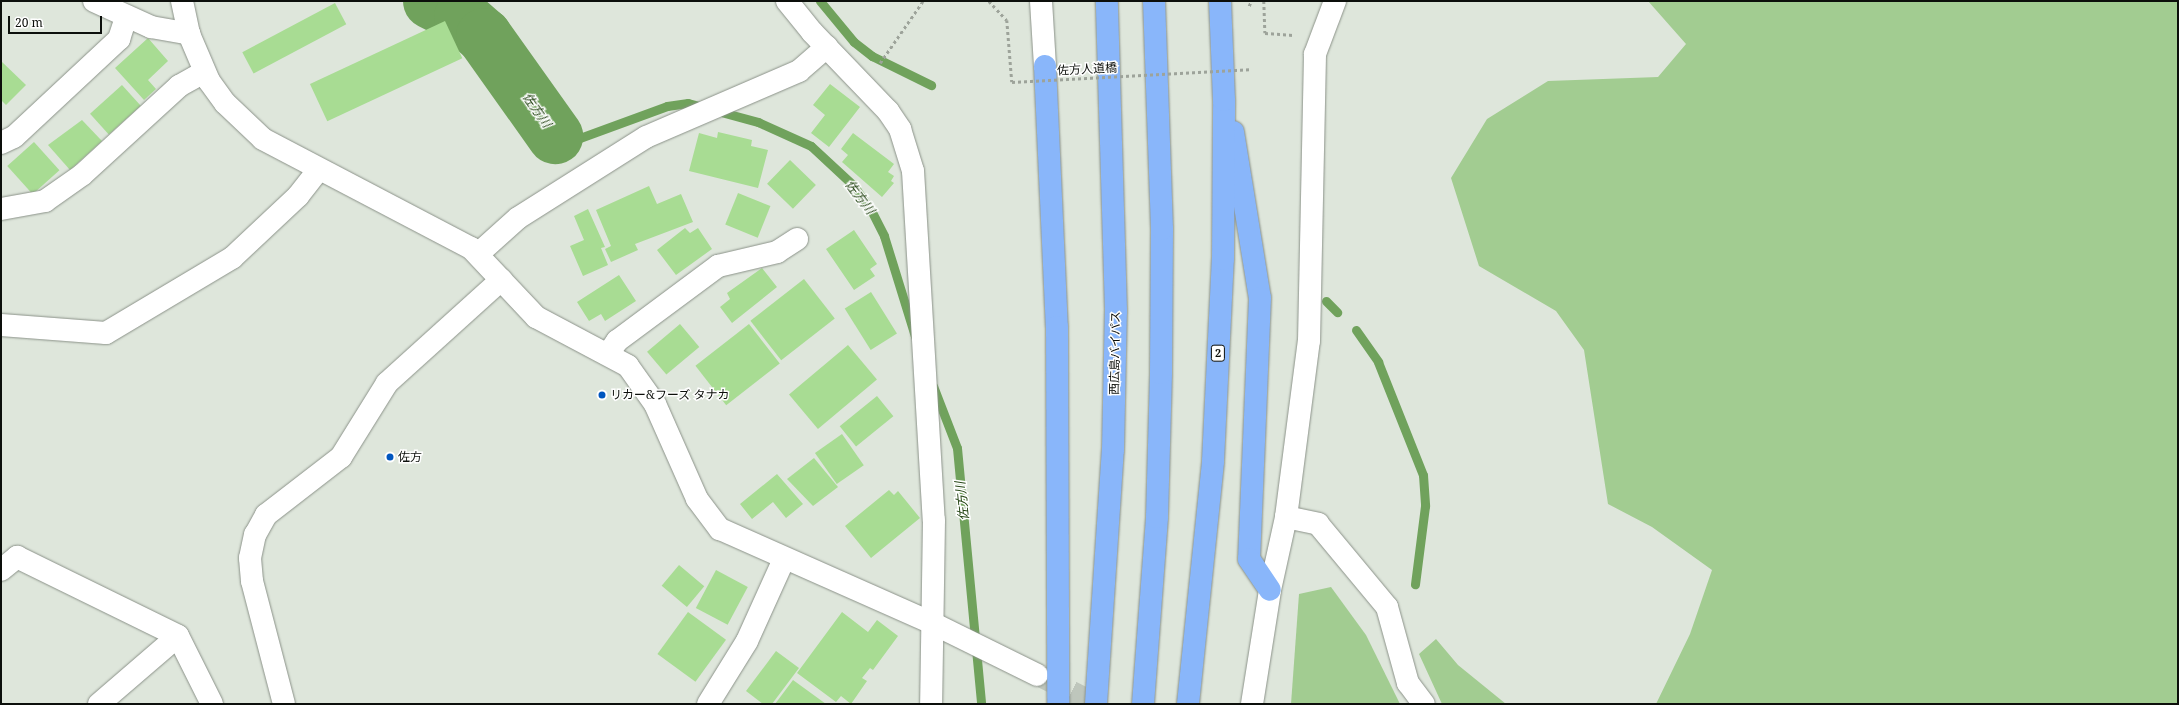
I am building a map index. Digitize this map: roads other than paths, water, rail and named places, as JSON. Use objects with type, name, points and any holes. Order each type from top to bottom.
[{"type":"highway","name":"西広島バイパス","points":[[1096,704],[1113,450],[1116,311],[1107,1]]},
{"type":"highway","points":[[1143,704],[1156,517],[1162,373],[1162,229],[1154,1]]},
{"type":"highway","name":"2","points":[[1188,704],[1213,461],[1223,259],[1224,100],[1220,1]]},
{"type":"highway","points":[[1045,66],[1057,327],[1058,704]]},
{"type":"highway","name":"2","points":[[1224,100],[1240,157],[1260,298],[1249,559],[1270,590]]},
{"type":"street","points":[[94,1],[151,28],[188,34]]},
{"type":"street","points":[[182,1],[188,34],[204,72],[242,122],[263,139],[479,253],[501,280],[536,317],[608,354],[644,384],[706,516],[737,539],[932,623],[1037,675]]},
{"type":"street","points":[[787,1],[827,48],[888,111],[900,130],[913,172],[934,520],[931,704]]},
{"type":"street","points":[[1041,1],[1045,66]]},
{"type":"street","points":[[1252,704],[1270,590],[1286,517],[1309,341],[1315,54],[1335,1]]},
{"type":"street","points":[[1,143],[14,137],[119,39],[126,17]]},
{"type":"street","points":[[479,253],[518,218],[626,148],[688,117],[799,72],[827,48]]},
{"type":"street","points":[[1,209],[45,202],[82,175],[179,86],[204,72]]},
{"type":"street","points":[[1,325],[106,333],[232,258],[298,196],[319,169]]},
{"type":"street","points":[[608,354],[617,341],[718,266],[777,252],[797,239]]},
{"type":"street","points":[[284,704],[252,581],[250,558],[255,536],[266,515],[341,458],[375,398],[395,374],[501,280]]},
{"type":"street","points":[[1286,517],[1318,524],[1387,607],[1408,683],[1424,704]]},
{"type":"street","points":[[1,570],[17,557],[178,636],[212,704]]},
{"type":"street","points":[[708,704],[753,629],[784,559]]},
{"type":"street","points":[[99,704],[178,636]]},
{"type":"waterway","name":"佐方川","points":[[431,1],[462,17],[484,36],[555,136]]},
{"type":"waterway","points":[[820,1],[854,42],[872,56],[931,85]]},
{"type":"waterway","name":"佐方川","points":[[555,136],[577,139],[667,106],[688,103],[758,122],[811,146],[854,186],[871,210],[884,236],[915,336]]},
{"type":"waterway","points":[[1326,301],[1337,312]]},
{"type":"waterway","points":[[1356,330],[1378,362],[1423,475],[1425,506],[1415,584]]},
{"type":"waterway","name":"佐方川","points":[[933,386],[957,448],[981,704]]},
{"type":"tunnel","points":[[1042,677],[1096,704]]},
{"type":"place","name":"リカー&フーズ タナカ","points":[[602,395]]},
{"type":"place","name":"佐方","points":[[390,457]]}]
